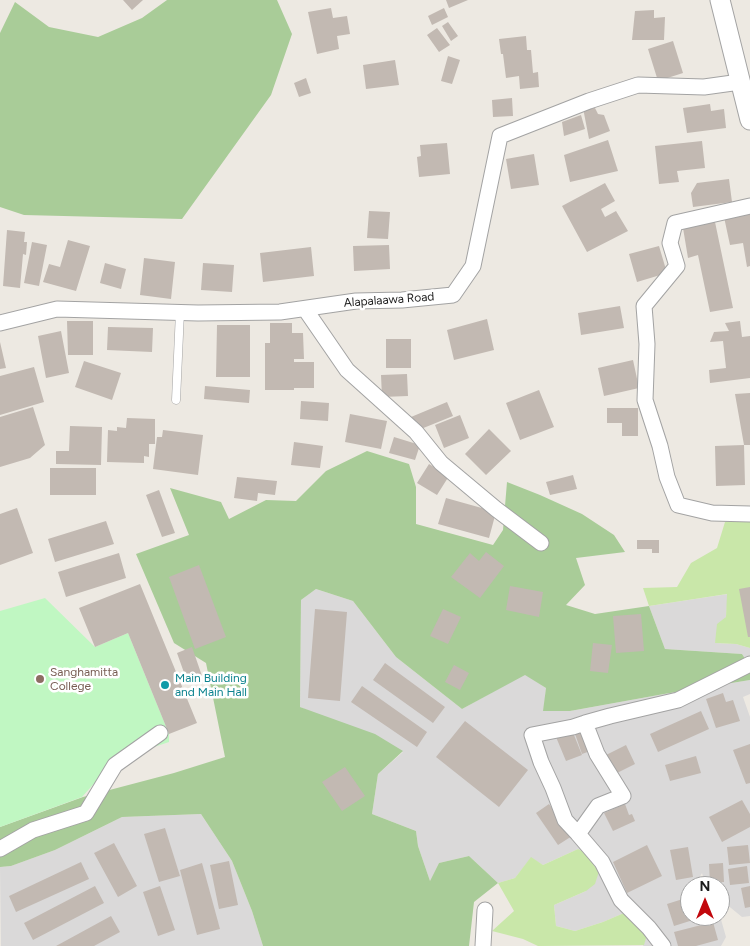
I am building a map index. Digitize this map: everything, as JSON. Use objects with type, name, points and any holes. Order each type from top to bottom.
[{"type":"street","points":[[720,0],[750,120]]},
{"type":"street","name":"Alapalaawa Road","points":[[0,323],[57,309],[280,312],[356,301],[402,300],[453,295],[473,266],[500,136],[589,101],[638,85],[704,87],[740,82]]},
{"type":"street","points":[[750,206],[675,223],[670,243],[677,266],[644,306],[647,344],[645,400],[660,446],[667,477],[678,505],[712,513],[750,514]]},
{"type":"street","points":[[305,309],[347,370],[416,432],[441,463],[496,509],[541,543]]},
{"type":"street","points":[[663,946],[649,928],[621,900],[602,862],[565,820],[532,735],[678,700],[750,664]]},
{"type":"street","points":[[578,834],[598,806],[623,796],[597,754],[585,723]]},
{"type":"street","points":[[0,849],[32,830],[86,813],[115,765],[160,733]]},
{"type":"street","points":[[483,946],[485,910]]},
{"type":"lane","points":[[176,400],[180,312]]},
{"type":"shaded area","points":[[316,589],[353,601],[396,657],[462,709],[525,674],[546,688],[544,711],[570,711],[750,680],[750,694],[743,697],[750,717],[750,916],[742,917],[730,907],[730,876],[703,876],[702,873],[700,876],[680,876],[680,926],[723,926],[726,937],[721,946],[643,946],[649,928],[631,910],[575,931],[556,926],[554,905],[586,891],[578,849],[543,865],[531,858],[515,878],[498,883],[469,856],[439,863],[430,881],[418,846],[416,831],[372,814],[378,774],[403,752],[300,707],[301,600]]},
{"type":"shaded area","points":[[728,594],[726,617],[715,643],[736,644],[750,648],[750,666],[742,654],[665,649],[649,606]]},
{"type":"shaded area","points":[[201,814],[232,861],[252,911],[263,946],[1,946],[0,867],[11,866],[55,850],[122,817]]},
{"type":"green space","points":[[167,0],[277,0],[292,34],[271,95],[182,219],[24,215],[0,207],[0,33],[15,2],[49,27],[98,37],[142,18]]},
{"type":"green space","points":[[367,451],[409,464],[416,487],[416,524],[493,545],[503,530],[507,482],[582,514],[614,535],[625,552],[576,558],[585,585],[566,605],[595,614],[649,606],[665,649],[742,654],[750,666],[750,680],[570,711],[543,711],[546,688],[525,675],[462,709],[396,657],[353,601],[316,589],[301,600],[300,707],[375,734],[403,751],[378,774],[372,814],[416,831],[418,846],[430,881],[439,863],[469,856],[498,883],[474,902],[469,946],[263,946],[252,911],[232,861],[201,814],[122,817],[55,850],[11,866],[0,867],[0,827],[83,797],[174,773],[225,757],[206,663],[174,643],[136,554],[189,535],[170,488],[221,502],[229,519],[266,500],[296,501],[326,471]]},
{"type":"green space","points":[[750,517],[750,648],[736,644],[715,643],[717,624],[726,617],[727,594],[649,606],[643,588],[677,587],[691,563],[717,548],[725,522]]},
{"type":"green space","points":[[45,598],[95,647],[128,633],[169,734],[169,742],[115,760],[82,797],[0,827],[0,611]]},
{"type":"green space","points":[[578,849],[602,862],[595,884],[586,891],[554,905],[556,926],[575,931],[631,910],[649,928],[644,945],[538,946],[523,939],[492,931],[514,911],[498,883],[515,878],[531,857],[543,865]]},
{"type":"building","points":[[123,0],[143,0],[132,10]]},
{"type":"building","points":[[446,0],[468,0],[449,8]]},
{"type":"building","points":[[331,8],[333,18],[347,16],[350,34],[337,36],[339,49],[317,54],[308,12]]},
{"type":"building","points":[[444,8],[448,17],[432,25],[428,16]]},
{"type":"building","points":[[654,10],[654,18],[665,17],[664,40],[632,40],[635,11]]},
{"type":"building","points":[[448,22],[458,36],[451,41],[442,26]]},
{"type":"building","points":[[437,28],[450,45],[439,52],[427,35]]},
{"type":"building","points":[[526,36],[527,50],[531,50],[533,73],[538,72],[539,87],[520,89],[519,76],[506,78],[499,39]]},
{"type":"building","points":[[673,41],[683,73],[658,81],[648,49]]},
{"type":"building","points":[[448,56],[460,60],[452,84],[441,81]]},
{"type":"building","points":[[395,60],[399,85],[366,89],[363,65]]},
{"type":"building","points":[[306,78],[311,93],[299,97],[294,83]]},
{"type":"building","points":[[512,98],[513,116],[493,117],[492,100]]},
{"type":"building","points":[[710,104],[711,111],[724,109],[726,128],[687,133],[683,108]]},
{"type":"building","points":[[594,106],[598,114],[604,115],[610,131],[589,139],[583,108]]},
{"type":"building","points":[[581,115],[585,129],[564,136],[562,122]]},
{"type":"building","points":[[608,140],[618,171],[570,182],[564,155]]},
{"type":"building","points":[[702,141],[705,168],[677,171],[679,182],[659,184],[655,146]]},
{"type":"building","points":[[447,143],[450,174],[419,177],[417,157],[421,156],[420,145]]},
{"type":"building","points":[[534,154],[539,185],[511,189],[506,159]]},
{"type":"building","points":[[729,179],[732,202],[693,207],[691,193],[697,183]]},
{"type":"building","points":[[605,183],[615,201],[601,209],[605,217],[616,211],[628,231],[587,252],[562,206]]},
{"type":"building","points":[[369,211],[390,212],[388,239],[367,238]]},
{"type":"building","points":[[750,212],[750,266],[747,267],[743,243],[730,245],[724,217]]},
{"type":"building","points":[[715,222],[733,308],[710,312],[698,255],[688,258],[683,228]]},
{"type":"building","points":[[7,230],[25,232],[24,242],[27,242],[26,255],[23,254],[20,288],[3,286]]},
{"type":"building","points":[[68,240],[90,246],[76,291],[43,282],[49,264],[60,267]]},
{"type":"building","points":[[32,242],[47,245],[39,286],[24,283]]},
{"type":"building","points":[[389,245],[390,269],[354,271],[353,246]]},
{"type":"building","points":[[659,246],[667,273],[637,282],[629,254]]},
{"type":"building","points":[[311,247],[314,276],[263,282],[260,253]]},
{"type":"building","points":[[144,258],[175,262],[171,299],[140,295]]},
{"type":"building","points":[[105,263],[126,269],[121,289],[100,283]]},
{"type":"building","points":[[203,263],[234,265],[232,292],[201,290]]},
{"type":"building","points":[[620,306],[624,328],[581,335],[578,313]]},
{"type":"building","points":[[487,319],[494,350],[454,360],[447,330]]},
{"type":"building","points":[[67,321],[93,321],[93,355],[68,355]]},
{"type":"building","points":[[740,321],[742,337],[750,336],[750,378],[710,383],[709,370],[726,368],[723,341],[710,342],[714,332],[729,331],[725,323]]},
{"type":"building","points":[[270,323],[292,323],[292,333],[303,333],[304,359],[294,359],[294,362],[314,362],[314,388],[265,390],[265,343],[270,343]]},
{"type":"building","points":[[217,325],[250,325],[250,377],[216,377]]},
{"type":"building","points":[[108,327],[153,328],[152,352],[107,350]]},
{"type":"building","points":[[61,331],[69,373],[46,378],[38,336]]},
{"type":"building","points":[[386,339],[411,339],[411,368],[386,368]]},
{"type":"building","points":[[0,342],[6,368],[0,369]]},
{"type":"building","points":[[633,360],[639,388],[604,396],[598,368]]},
{"type":"building","points":[[84,361],[121,373],[112,400],[75,387]]},
{"type":"building","points":[[34,367],[44,402],[0,415],[0,376]]},
{"type":"building","points":[[407,374],[408,396],[382,397],[381,375]]},
{"type":"building","points":[[205,386],[250,390],[249,403],[204,399]]},
{"type":"building","points":[[539,390],[554,427],[520,440],[506,403]]},
{"type":"building","points":[[750,393],[750,445],[744,445],[735,394]]},
{"type":"building","points":[[301,401],[329,403],[328,421],[300,419]]},
{"type":"building","points":[[447,402],[453,416],[416,431],[411,417]]},
{"type":"building","points":[[33,407],[45,445],[30,458],[0,467],[0,417]]},
{"type":"building","points":[[607,408],[638,408],[638,436],[622,436],[622,423],[607,423]]},
{"type":"building","points":[[350,414],[387,421],[381,449],[345,442]]},
{"type":"building","points":[[460,415],[469,438],[444,448],[435,425]]},
{"type":"building","points":[[127,418],[155,419],[155,444],[149,444],[149,457],[144,456],[144,463],[107,462],[108,430],[117,431],[117,427],[126,428]]},
{"type":"building","points":[[70,426],[102,427],[101,465],[56,464],[56,451],[69,451]]},
{"type":"building","points":[[489,429],[511,451],[486,475],[465,454]]},
{"type":"building","points":[[163,430],[203,435],[198,475],[153,469],[157,437],[162,437]]},
{"type":"building","points":[[394,437],[420,445],[415,460],[389,453]]},
{"type":"building","points":[[294,442],[323,446],[320,468],[291,465]]},
{"type":"building","points":[[744,445],[745,485],[716,486],[715,446]]},
{"type":"building","points":[[429,464],[449,476],[437,495],[417,483]]},
{"type":"building","points":[[50,468],[96,468],[96,495],[50,495]]},
{"type":"building","points":[[573,475],[577,489],[550,495],[546,482]]},
{"type":"building","points":[[237,477],[277,481],[275,495],[258,493],[257,501],[234,498]]},
{"type":"building","points":[[159,490],[175,533],[162,537],[146,495]]},
{"type":"building","points":[[446,498],[496,512],[489,538],[438,524]]},
{"type":"building","points":[[17,508],[33,553],[0,565],[0,514]]},
{"type":"building","points":[[106,521],[114,544],[55,562],[48,539]]},
{"type":"building","points":[[637,540],[659,540],[659,553],[652,553],[652,549],[637,549]]},
{"type":"building","points":[[486,552],[504,566],[480,598],[451,577],[470,553],[479,561]]},
{"type":"building","points":[[119,553],[126,578],[66,597],[58,572]]},
{"type":"building","points":[[199,565],[226,637],[195,649],[169,577]]},
{"type":"building","name":"Main Building and Main Hall","points":[[140,584],[197,723],[169,734],[128,633],[95,647],[79,608]]},
{"type":"building","points":[[510,586],[543,592],[539,617],[506,610]]},
{"type":"building","points":[[750,587],[750,637],[748,637],[739,589]]},
{"type":"building","points":[[315,609],[347,612],[340,701],[308,698]]},
{"type":"building","points":[[443,609],[461,617],[448,644],[430,636]]},
{"type":"building","points":[[641,614],[644,651],[616,653],[613,616]]},
{"type":"building","points":[[593,643],[612,645],[608,673],[590,671]]},
{"type":"building","points":[[192,647],[202,676],[187,681],[177,653]]},
{"type":"building","points":[[385,663],[445,707],[433,723],[373,680]]},
{"type":"building","points":[[454,665],[469,673],[460,690],[445,682]]},
{"type":"building","points":[[362,686],[427,732],[417,747],[351,702]]},
{"type":"building","points":[[723,693],[726,702],[733,700],[740,721],[716,728],[706,699]]},
{"type":"building","points":[[701,711],[709,729],[658,752],[650,734]]},
{"type":"building","points":[[465,721],[528,770],[499,807],[436,757]]},
{"type":"building","points":[[585,727],[593,750],[582,754],[574,731]]},
{"type":"building","points":[[572,730],[582,755],[566,761],[556,737]]},
{"type":"building","points":[[750,744],[750,783],[746,784],[733,750]]},
{"type":"building","points":[[626,745],[635,764],[615,774],[606,755]]},
{"type":"building","points":[[696,756],[701,773],[670,781],[665,765]]},
{"type":"building","points":[[345,767],[365,796],[342,811],[322,782]]},
{"type":"building","points":[[742,800],[750,814],[750,827],[722,842],[709,817]]},
{"type":"building","points":[[549,804],[572,836],[558,845],[536,813]]},
{"type":"building","points":[[625,804],[629,815],[632,814],[635,821],[613,831],[604,813]]},
{"type":"building","points":[[165,828],[180,876],[159,882],[144,834]]},
{"type":"building","points":[[114,843],[137,886],[118,897],[94,853]]},
{"type":"building","points":[[647,845],[662,876],[627,893],[613,862]]},
{"type":"building","points":[[748,845],[750,863],[729,865],[727,847]]},
{"type":"building","points":[[688,847],[693,876],[680,876],[680,879],[676,880],[670,850]]},
{"type":"building","points":[[229,861],[238,905],[219,909],[210,865]]},
{"type":"building","points":[[81,862],[89,879],[16,912],[9,896]]},
{"type":"building","points":[[202,863],[220,929],[197,935],[180,870]]},
{"type":"building","points":[[723,863],[724,876],[710,876],[709,864]]},
{"type":"building","points":[[747,866],[749,883],[730,885],[728,869]]},
{"type":"building","points":[[95,886],[104,903],[33,940],[24,923]]},
{"type":"building","points":[[160,886],[175,930],[158,936],[143,892]]},
{"type":"building","points":[[750,886],[750,907],[745,908],[741,888]]},
{"type":"building","points":[[680,900],[680,924],[674,926],[667,904]]},
{"type":"building","points":[[111,916],[120,932],[94,946],[56,946]]},
{"type":"building","points":[[697,926],[714,926],[718,940],[696,946],[678,946],[674,932]]},
{"type":"place","name":"Sanghamitta College","points":[[40,679]]},
{"type":"place","name":"Main Building and Main Hall","points":[[165,685]]}]
